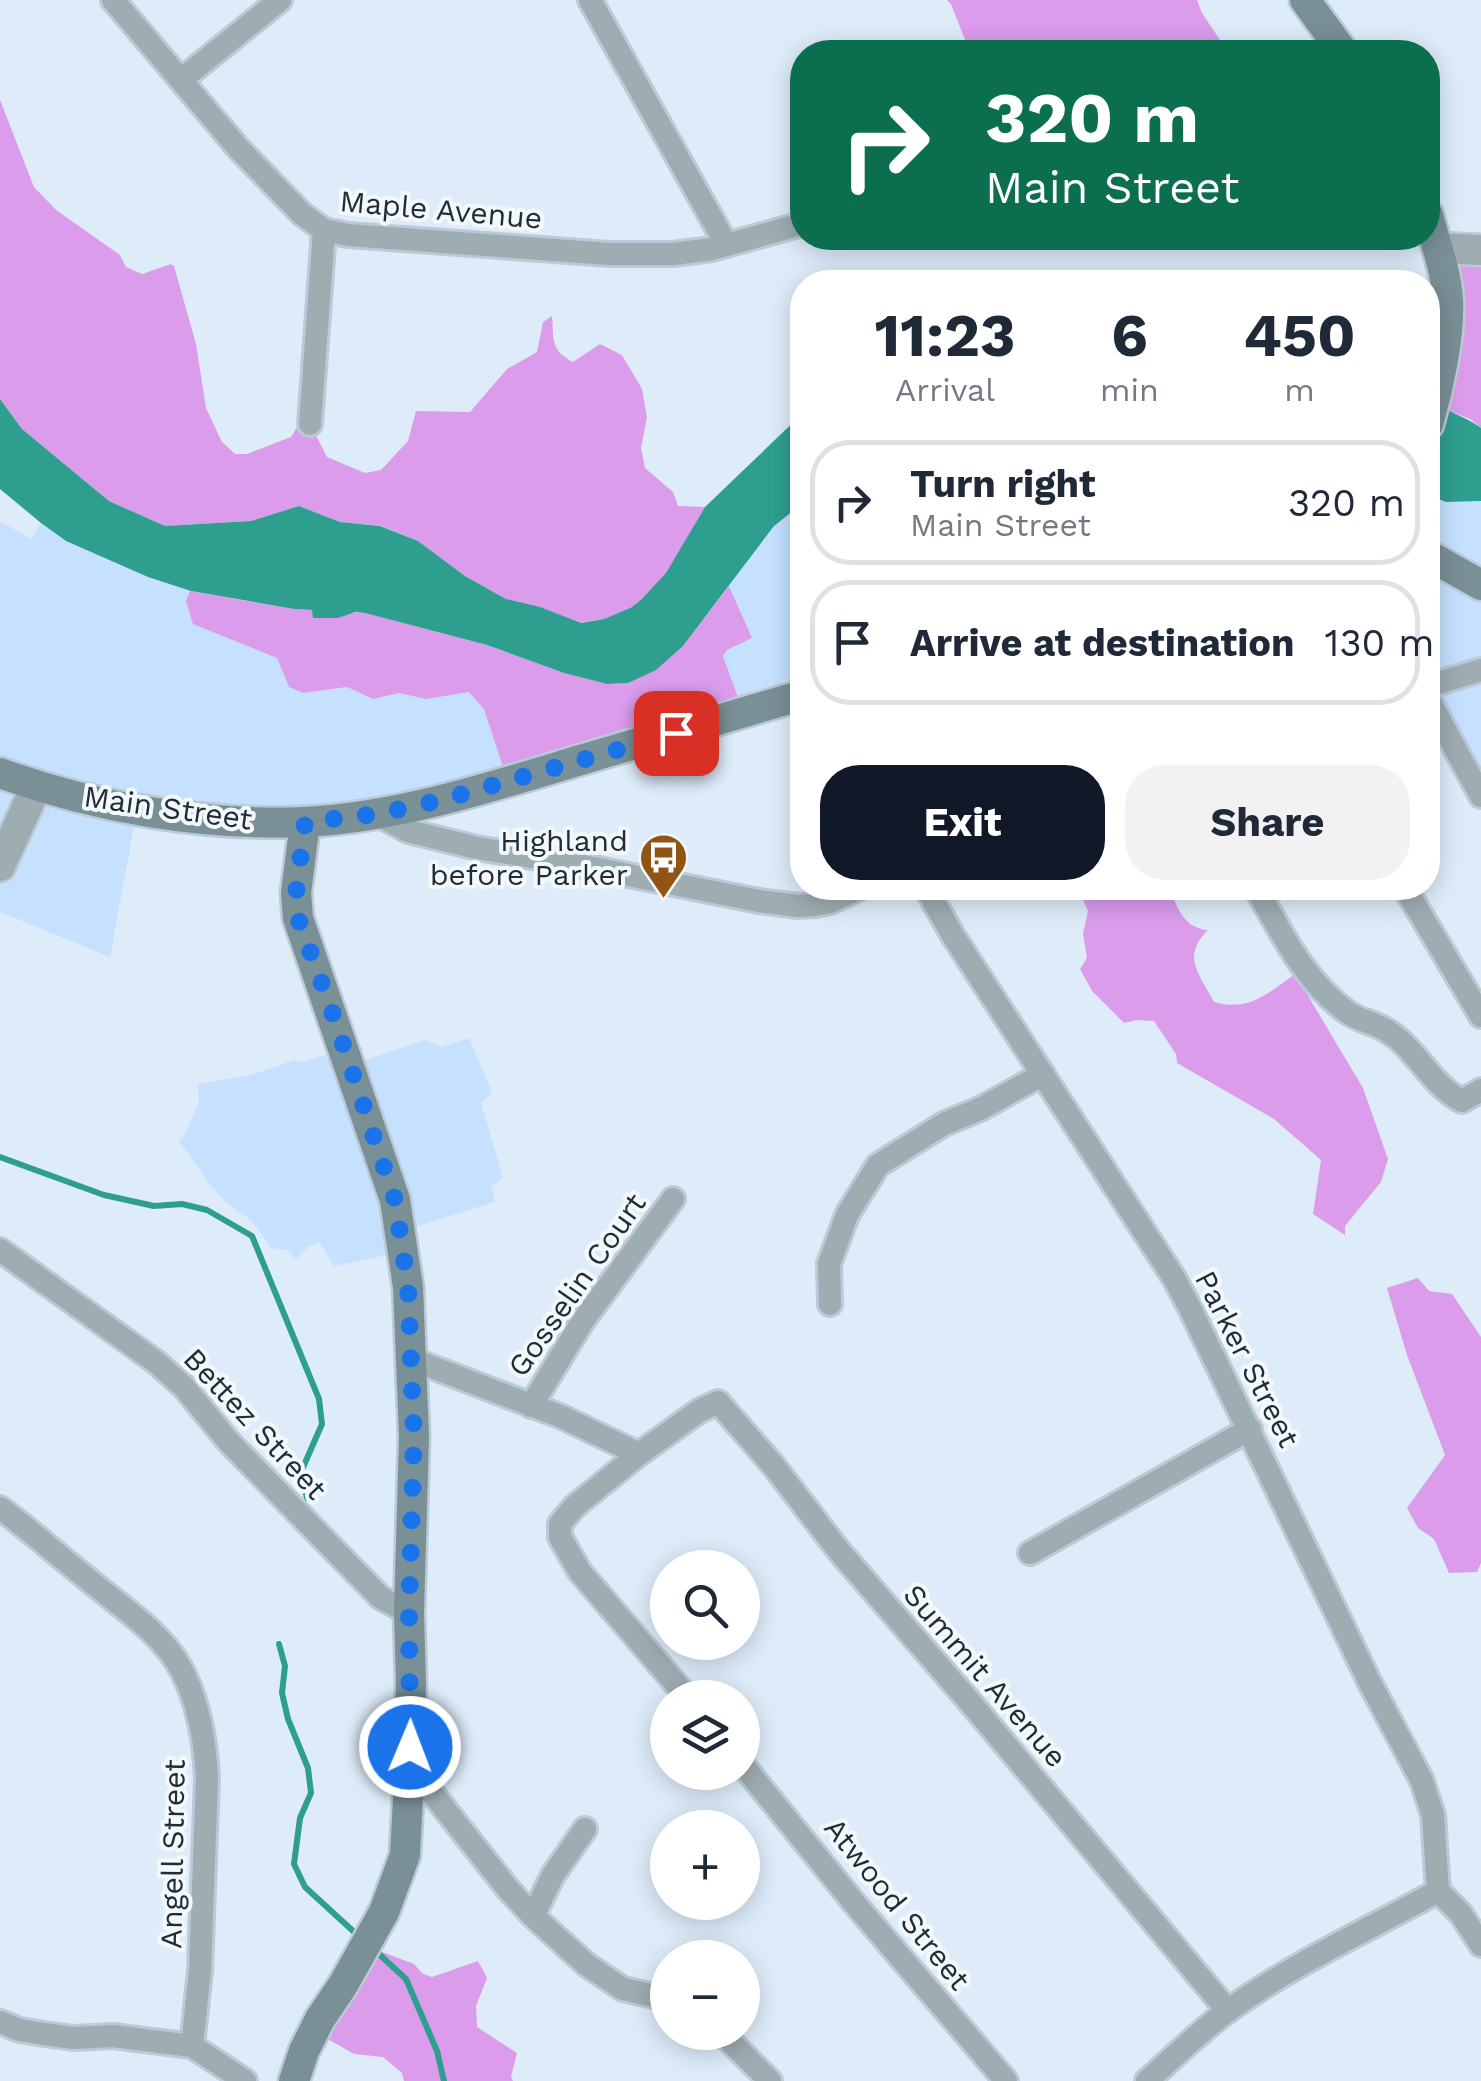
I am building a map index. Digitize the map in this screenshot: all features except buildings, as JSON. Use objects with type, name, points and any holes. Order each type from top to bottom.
[{"type":"main road","points":[[1305,0],[1334,40]]},
{"type":"main road","points":[[1438,250],[1448,302],[1440,353]]},
{"type":"main road","points":[[1440,562],[1481,585]]},
{"type":"main road","name":"Main Street","points":[[0,774],[108,804],[190,817],[305,822],[377,814],[496,786],[790,699]]},
{"type":"main road","points":[[294,2081],[312,2035],[384,1912],[405,1855],[414,1436],[408,1287],[395,1200],[298,918],[296,894],[305,822]]},
{"type":"street","name":"Maple Avenue","points":[[113,0],[239,149],[302,214],[324,230],[608,254],[674,254],[712,249],[790,227]]},
{"type":"street","points":[[181,80],[280,0]]},
{"type":"street","points":[[590,0],[726,244]]},
{"type":"street","points":[[310,424],[324,230]]},
{"type":"street","points":[[1440,248],[1481,250]]},
{"type":"street","points":[[1440,682],[1481,670]]},
{"type":"street","points":[[1440,720],[1481,796]]},
{"type":"street","points":[[0,866],[36,787]]},
{"type":"street","points":[[377,814],[408,831],[477,848],[767,902],[815,906],[834,900]]},
{"type":"street","name":"Parker Street","points":[[933,900],[1174,1278],[1369,1682],[1422,1781],[1433,1814],[1438,1892]]},
{"type":"street","points":[[1263,900],[1323,994],[1350,1015],[1390,1032],[1446,1092],[1462,1101],[1481,1090]]},
{"type":"street","points":[[1412,900],[1481,1016]]},
{"type":"street","points":[[830,1304],[829,1264],[848,1215],[878,1164],[944,1124],[1043,1074]]},
{"type":"street","name":"Gosselin Court","points":[[530,1406],[584,1318],[673,1200]]},
{"type":"street","name":"Bettez Street","points":[[0,1250],[184,1386],[228,1442],[380,1597],[409,1614]]},
{"type":"street","points":[[411,1360],[562,1417],[639,1454],[574,1507],[560,1524],[560,1538],[580,1572],[673,1680]]},
{"type":"street","name":"Summit Avenue","points":[[639,1454],[718,1402],[851,1566],[1228,2011]]},
{"type":"street","points":[[1030,1553],[1250,1429]]},
{"type":"street","name":"Angell Street","points":[[0,1508],[166,1648],[189,1689],[206,1746],[200,1970],[192,2046]]},
{"type":"street","points":[[409,1779],[433,1794],[468,1842],[533,1916],[587,1965],[623,1990],[650,1995]]},
{"type":"street","name":"Atwood Street","points":[[760,1786],[1006,2081]]},
{"type":"street","points":[[533,1916],[553,1875],[585,1829]]},
{"type":"street","points":[[1147,2081],[1228,2011],[1321,1952],[1438,1892],[1461,1914],[1481,1945]]},
{"type":"street","points":[[0,2022],[20,2030],[73,2038],[113,2036],[192,2046],[245,2081]]},
{"type":"street","points":[[739,2050],[770,2081]]},
{"type":"shaded area","points":[[947,0],[1197,0],[1220,40],[965,40]]},
{"type":"shaded area","points":[[0,100],[34,187],[56,210],[120,255],[126,267],[142,274],[174,266],[196,344],[206,408],[222,442],[235,454],[247,454],[291,437],[305,414],[327,457],[365,473],[381,470],[408,441],[416,411],[470,412],[507,369],[537,352],[543,322],[552,316],[557,348],[573,362],[600,344],[622,355],[642,389],[647,417],[641,448],[645,468],[673,492],[678,506],[705,507],[663,579],[639,604],[604,619],[572,624],[524,609],[465,576],[418,541],[381,526],[340,522],[299,506],[251,521],[165,526],[109,501],[22,429],[0,399]]},
{"type":"shaded area","points":[[1481,251],[1481,428],[1470,419],[1440,407],[1440,262]]},
{"type":"shaded area","points":[[0,399],[22,429],[109,501],[165,526],[251,521],[299,506],[340,522],[380,526],[418,541],[465,576],[506,599],[581,623],[604,619],[642,599],[666,573],[705,507],[790,426],[790,513],[774,526],[683,646],[656,670],[628,683],[607,684],[564,673],[487,645],[365,613],[313,618],[312,610],[191,591],[66,541],[0,489]]},
{"type":"shaded area","points":[[1440,406],[1481,428],[1481,501],[1440,500]]},
{"type":"shaded area","points":[[1440,500],[1481,501],[1481,796],[1440,720]]},
{"type":"shaded area","points":[[790,513],[790,701],[744,714],[723,656],[752,638],[729,586],[774,526]]},
{"type":"shaded area","points":[[0,521],[31,539],[41,523],[66,541],[190,591],[186,601],[194,624],[277,658],[289,687],[303,693],[347,687],[373,699],[399,693],[426,699],[469,691],[484,708],[508,782],[381,816],[137,810],[110,957],[0,912]]},
{"type":"shaded area","points":[[729,586],[752,638],[723,656],[744,714],[508,782],[484,709],[469,692],[426,699],[399,693],[373,699],[347,687],[303,693],[289,687],[277,658],[193,624],[186,601],[190,591],[294,609],[365,613],[487,645],[607,684],[628,683],[683,646]]},
{"type":"shaded area","points":[[1083,900],[1174,900],[1187,921],[1208,930],[1194,957],[1198,974],[1214,1002],[1248,1003],[1295,974],[1363,1088],[1388,1159],[1381,1182],[1345,1226],[1345,1235],[1313,1214],[1321,1160],[1274,1119],[1177,1063],[1176,1054],[1154,1021],[1124,1023],[1092,991],[1080,969],[1087,958],[1083,934],[1088,911]]},
{"type":"shaded area","points":[[469,1038],[492,1092],[481,1103],[503,1178],[491,1187],[495,1202],[402,1231],[402,1252],[334,1266],[319,1242],[296,1259],[287,1250],[271,1248],[252,1221],[213,1188],[179,1141],[199,1102],[198,1084],[251,1075],[341,1050],[351,1065],[426,1040],[441,1047]]},
{"type":"shaded area","points":[[1418,1278],[1429,1291],[1452,1294],[1481,1337],[1481,1563],[1477,1572],[1449,1573],[1434,1539],[1418,1528],[1407,1508],[1445,1455],[1407,1355],[1387,1288]]},
{"type":"shaded area","points":[[369,1947],[414,1964],[432,1977],[478,1961],[487,1978],[476,2006],[477,2027],[517,2053],[513,2081],[404,2081],[402,2073],[383,2057],[354,2054],[319,2034]]},
{"type":"waterway","points":[[0,1157],[104,1195],[154,1206],[182,1204],[207,1210],[252,1236],[319,1399],[322,1424],[301,1472],[307,1498]]},
{"type":"waterway","points":[[279,1644],[285,1666],[282,1693],[308,1768],[311,1793],[300,1818],[294,1864],[305,1887],[353,1931]]},
{"type":"waterway","points":[[380,1955],[406,1979],[437,2051],[444,2081]]},
{"type":"place","name":"Highland before Parker","points":[[663,900]]},
{"type":"route","points":[[410,1747],[414,1436],[408,1287],[395,1200],[298,918],[296,894],[305,822],[377,814],[442,800],[676,733]]}]
